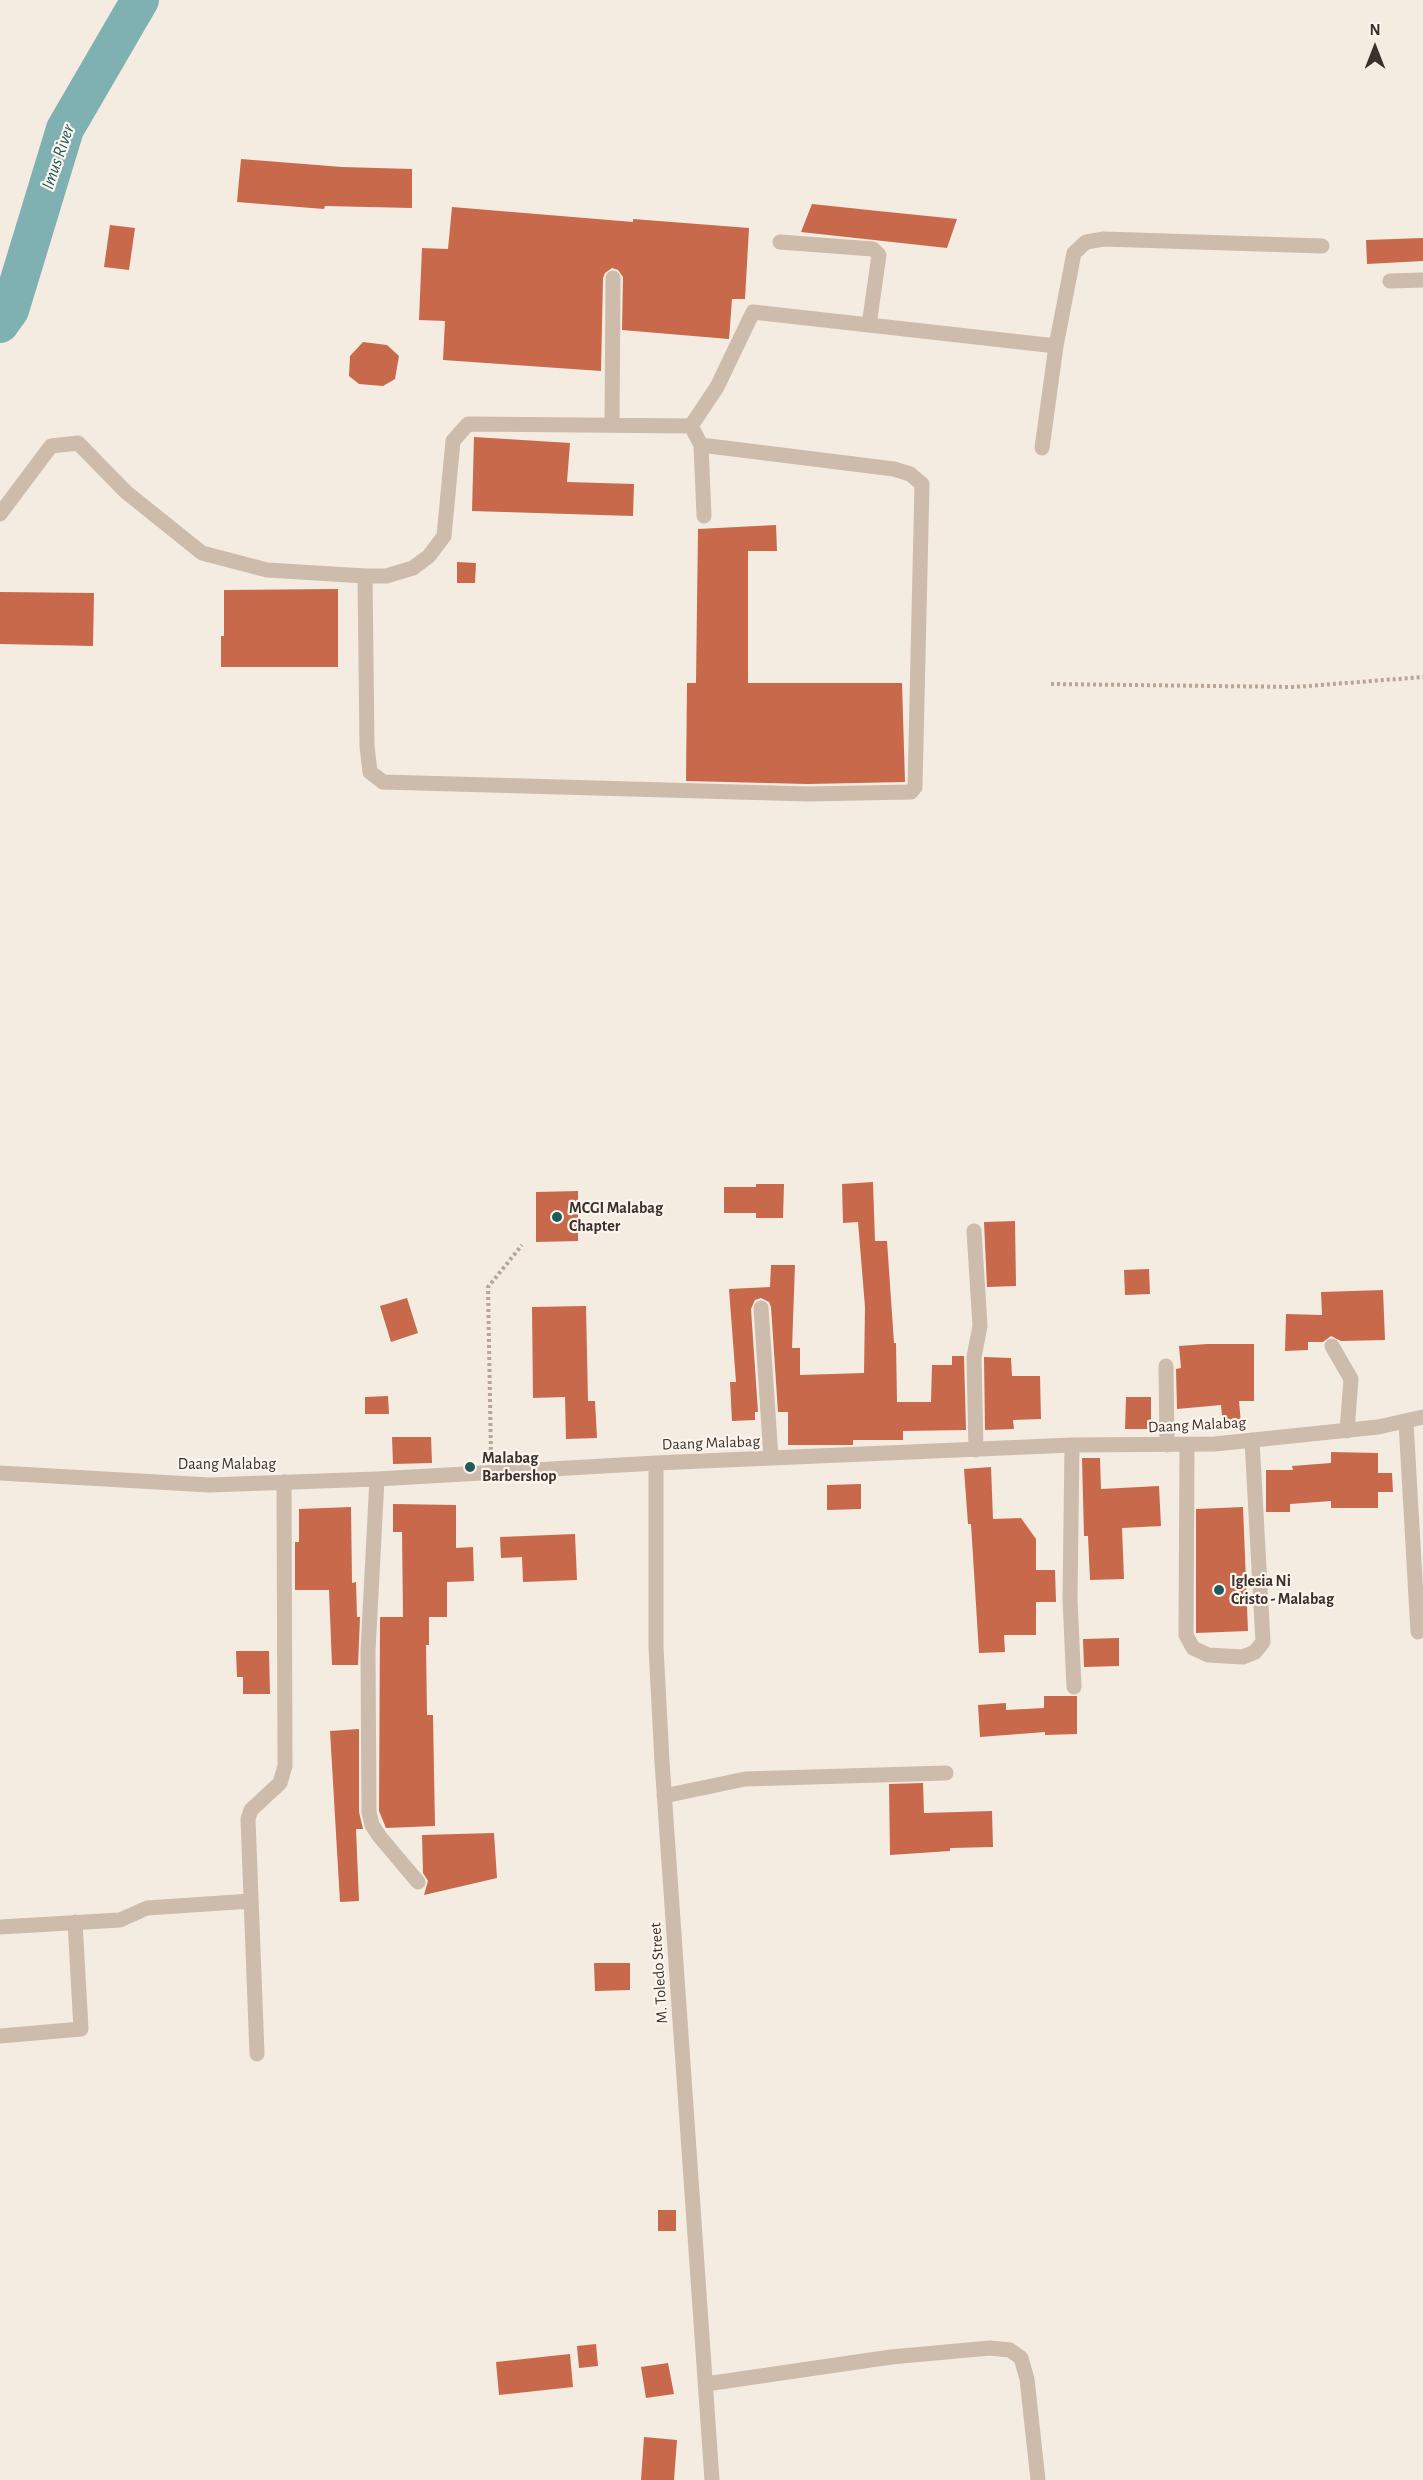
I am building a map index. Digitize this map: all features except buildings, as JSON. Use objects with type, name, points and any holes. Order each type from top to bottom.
[{"type":"street","points":[[1042,448],[1056,346],[1074,253],[1086,242],[1104,239],[1322,246]]},
{"type":"street","points":[[780,242],[873,249],[879,255],[869,325]]},
{"type":"street","points":[[612,424],[613,278]]},
{"type":"street","points":[[1390,281],[1423,280]]},
{"type":"street","points":[[691,426],[717,387],[753,312],[1056,346]]},
{"type":"street","points":[[0,514],[51,446],[78,443],[126,492],[202,552],[267,570],[386,576],[413,568],[429,556],[444,536],[453,441],[468,424],[691,426]]},
{"type":"street","points":[[691,426],[701,445],[704,516]]},
{"type":"street","points":[[365,576],[367,746],[370,772],[383,782],[808,794],[911,792],[915,787],[922,484],[910,474],[894,469],[701,445]]},
{"type":"street","points":[[974,1231],[980,1326],[974,1357],[976,1450]]},
{"type":"street","points":[[761,1308],[771,1458]]},
{"type":"street","points":[[1332,1346],[1351,1379],[1347,1431]]},
{"type":"street","points":[[1166,1366],[1167,1446]]},
{"type":"street","name":"Daang Malabag","points":[[0,1473],[209,1485],[377,1479],[656,1463],[1072,1445],[1187,1446],[1347,1431],[1407,1422],[1423,1417]]},
{"type":"street","points":[[1407,1422],[1419,1632]]},
{"type":"street","points":[[1187,1446],[1186,1635],[1193,1648],[1208,1655],[1243,1657],[1255,1652],[1263,1642],[1252,1440]]},
{"type":"street","points":[[1072,1445],[1070,1599],[1074,1687]]},
{"type":"street","name":"M. Toledo Street","points":[[656,1463],[656,1647],[664,1796],[712,2480]]},
{"type":"street","points":[[377,1479],[368,1651],[369,1812],[372,1826],[418,1882]]},
{"type":"street","points":[[257,2054],[248,1819],[251,1810],[280,1783],[285,1766],[284,1482]]},
{"type":"street","points":[[664,1796],[746,1779],[946,1773]]},
{"type":"street","points":[[0,1927],[120,1920],[147,1908],[251,1901]]},
{"type":"street","points":[[0,2036],[81,2029],[75,1922]]},
{"type":"street","points":[[706,2384],[891,2357],[990,2348],[1010,2350],[1021,2358],[1027,2379],[1038,2480]]},
{"type":"path","points":[[1051,684],[1295,687],[1423,677]]},
{"type":"path","points":[[492,1472],[488,1287],[522,1245]]},
{"type":"waterway","name":"Imus River","points":[[0,324],[10,310],[65,129],[140,0]]},
{"type":"place","name":"MCGI Malabag Chapter","points":[[557,1217]]},
{"type":"place","name":"Malabag Barbershop","points":[[470,1467]]},
{"type":"place","name":"Iglesia Ni Cristo - Malabag","points":[[1219,1590]]}]
